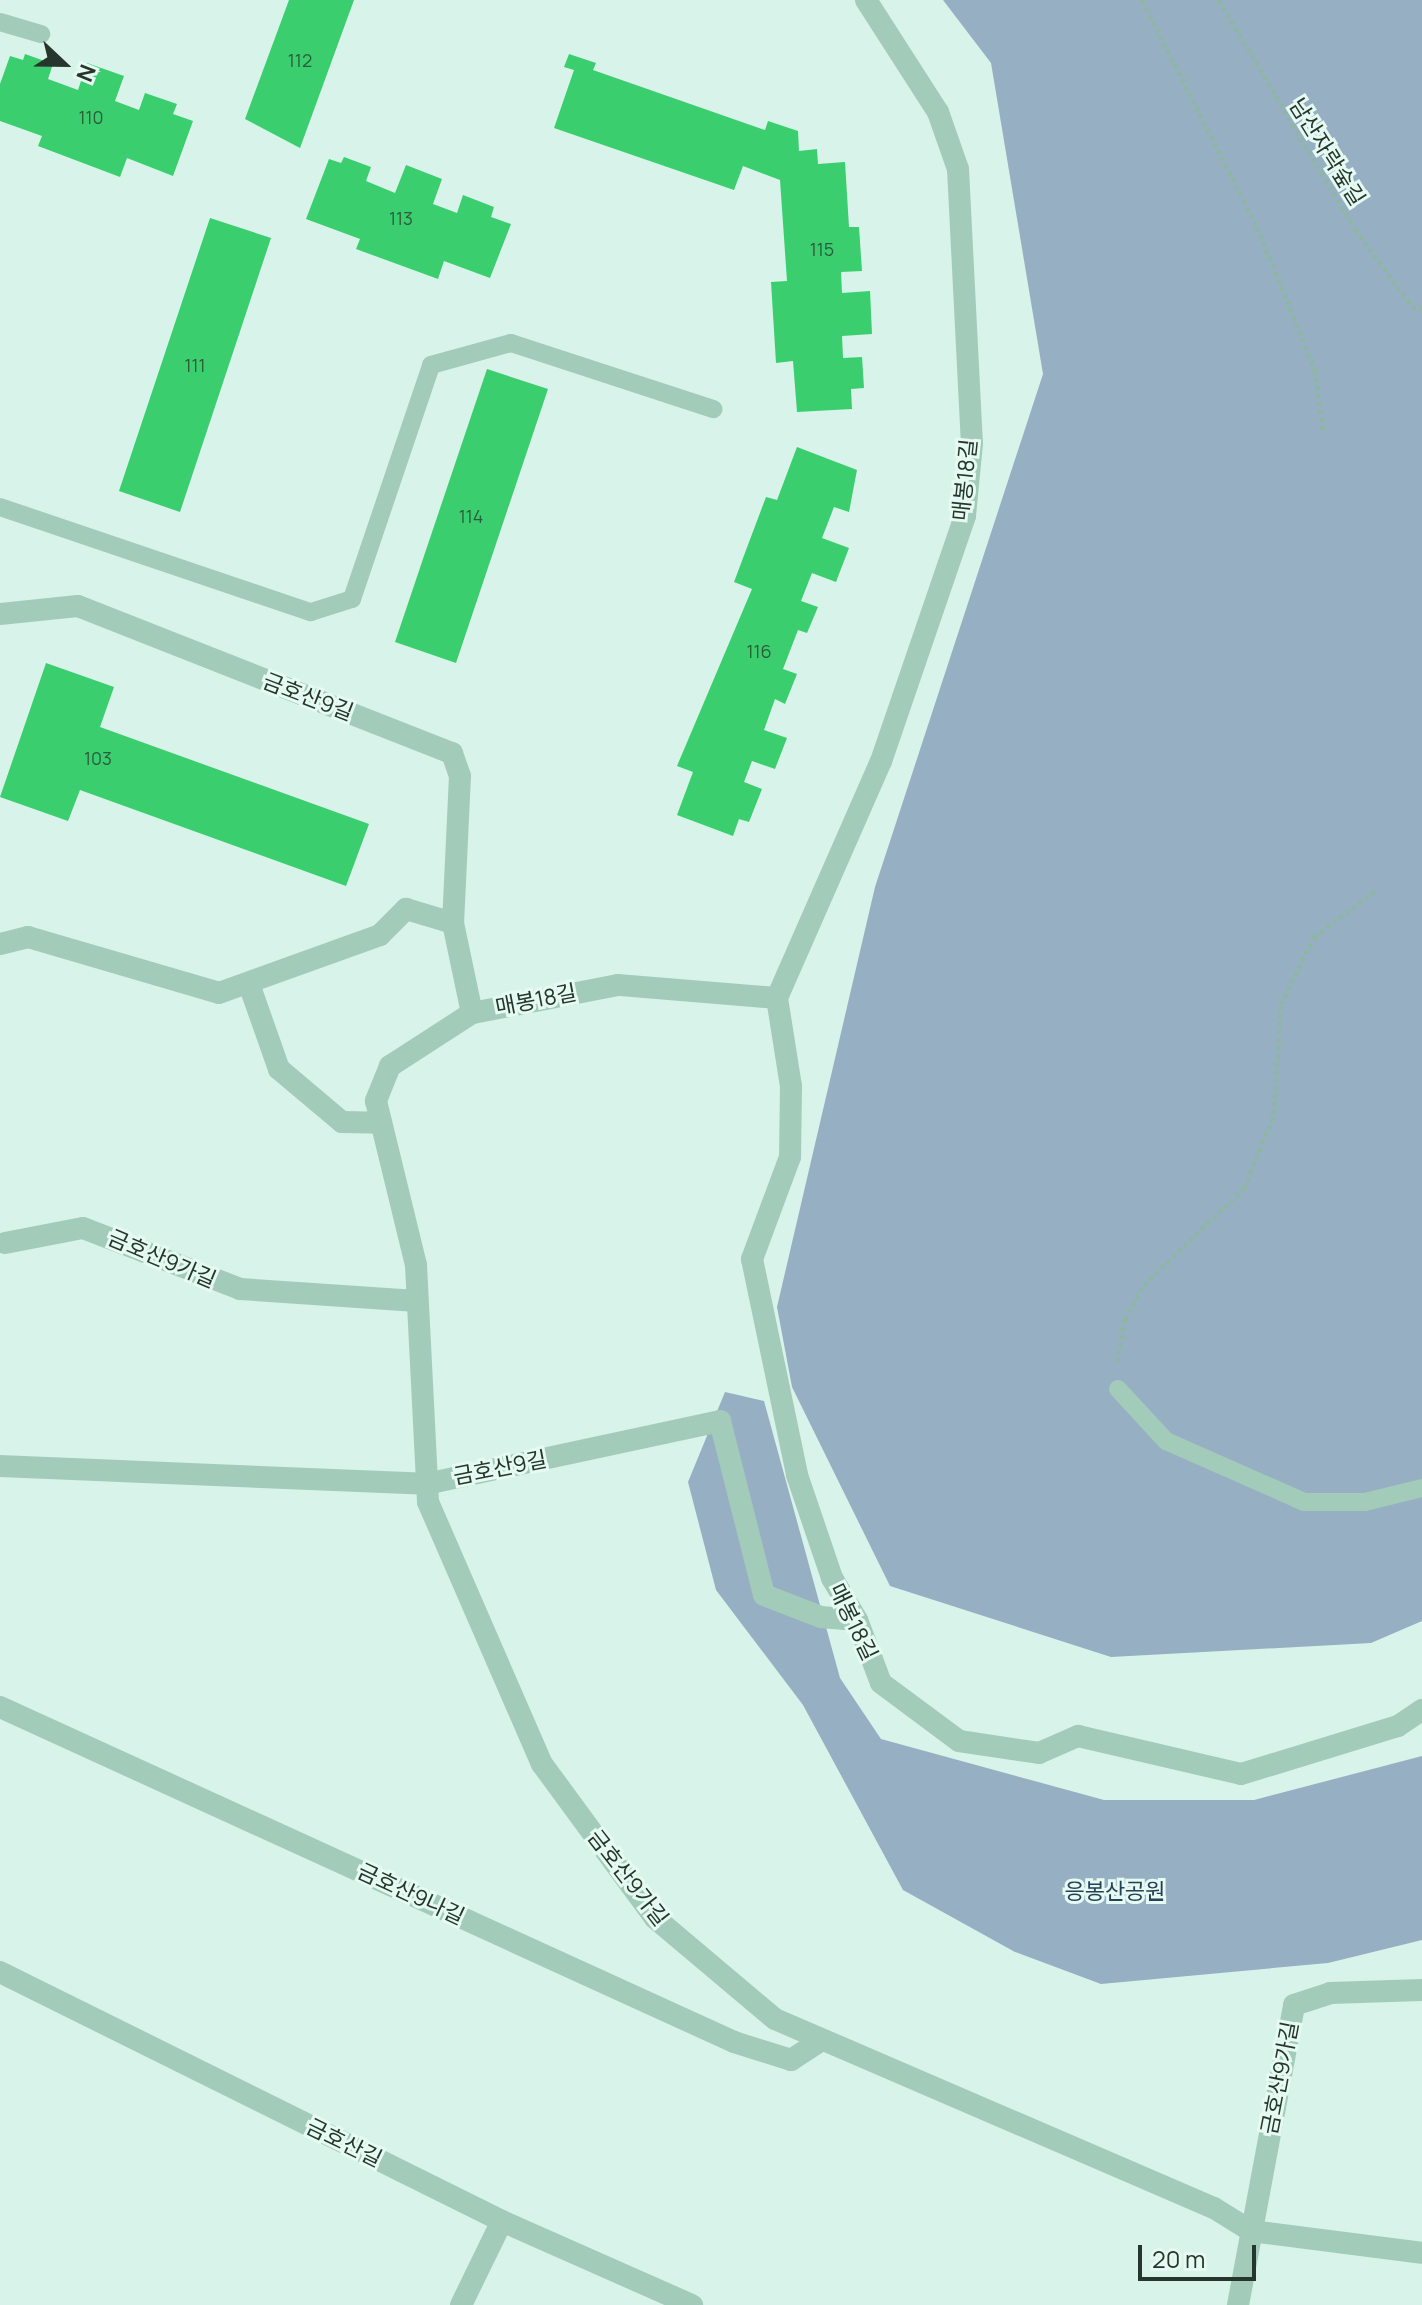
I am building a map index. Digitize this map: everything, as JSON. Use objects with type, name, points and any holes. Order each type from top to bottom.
[{"type":"street","name":"매봉18길","points":[[866,0],[938,112],[958,169],[972,443],[965,516],[881,761],[777,998],[791,1086],[790,1157],[752,1259],[797,1475],[832,1578],[857,1620],[881,1683],[959,1741],[1039,1753],[1078,1736],[1241,1774],[1398,1726],[1422,1710]]},
{"type":"street","name":"금호산9길","points":[[0,614],[78,606],[452,753],[460,776],[453,923]]},
{"type":"street","points":[[0,944],[28,937],[219,993],[380,935],[406,909],[453,923]]},
{"type":"street","name":"매봉18길","points":[[453,923],[472,1013],[618,985],[777,998]]},
{"type":"street","points":[[249,984],[279,1069],[342,1122],[381,1123]]},
{"type":"street","name":"금호산9가길","points":[[472,1013],[390,1066],[376,1101],[416,1265],[428,1502],[542,1764],[655,1918],[775,2019],[1214,2208],[1251,2231],[1422,2253]]},
{"type":"street","name":"금호산9가길","points":[[5,1243],[83,1228],[240,1289],[417,1301]]},
{"type":"street","name":"금호산9길","points":[[0,1466],[426,1484],[720,1421],[764,1595],[821,1617],[857,1620]]},
{"type":"street","name":"금호산9나길","points":[[0,1707],[734,2042],[791,2060],[822,2040]]},
{"type":"street","name":"금호산길","points":[[0,1972],[502,2221],[692,2305]]},
{"type":"street","name":"금호산9가길","points":[[1238,2305],[1294,2005],[1330,1993],[1422,1990]]},
{"type":"street","points":[[461,2305],[502,2221]]},
{"type":"lane","points":[[0,22],[41,34]]},
{"type":"lane","points":[[0,507],[311,612],[352,599],[431,365],[511,343],[713,409]]},
{"type":"lane","points":[[1118,1389],[1166,1441],[1304,1502],[1365,1502],[1422,1488]]},
{"type":"path","points":[[1142,0],[1257,227],[1315,370],[1323,432]]},
{"type":"path","name":"남산자락숲길","points":[[1219,0],[1355,229],[1412,306],[1422,309]]},
{"type":"path","points":[[1118,1389],[1114,1375],[1125,1319],[1144,1285],[1244,1188],[1274,1114],[1281,1004],[1314,937],[1378,889]]},
{"type":"green space","points":[[943,0],[1422,0],[1422,1621],[1371,1643],[1111,1657],[890,1586],[792,1387],[777,1307],[875,887],[1043,374],[991,63]]},
{"type":"green space","name":"응봉산공원","points":[[725,1392],[764,1401],[840,1678],[881,1739],[1104,1800],[1254,1800],[1422,1756],[1422,1940],[1328,1963],[1101,1984],[1015,1952],[903,1890],[803,1705],[716,1590],[688,1482]]},
{"type":"building","points":[[289,0],[354,0],[300,148],[245,119]]},
{"type":"building","points":[[25,54],[53,64],[48,79],[78,90],[87,63],[124,76],[115,101],[139,110],[145,93],[177,104],[173,114],[193,121],[173,176],[127,158],[120,177],[38,146],[42,136],[0,121],[0,84],[10,56],[23,60]]},
{"type":"building","points":[[569,54],[596,63],[593,70],[765,130],[768,121],[798,131],[799,151],[817,149],[818,164],[845,162],[849,227],[859,227],[862,271],[841,272],[842,293],[870,291],[872,334],[842,336],[843,358],[862,357],[864,388],[851,389],[852,409],[797,412],[793,361],[776,363],[771,282],[787,281],[780,180],[743,166],[734,190],[554,128],[574,70],[564,67]]},
{"type":"building","points":[[344,157],[371,167],[366,181],[395,193],[406,165],[442,179],[433,204],[457,213],[463,195],[494,207],[491,217],[511,224],[490,278],[444,261],[438,279],[356,249],[360,239],[306,219],[329,159],[341,163]]},
{"type":"building","points":[[210,218],[271,238],[180,512],[119,491]]},
{"type":"building","points":[[487,369],[548,389],[456,663],[395,642]]},
{"type":"building","points":[[797,447],[857,470],[849,512],[834,507],[822,538],[849,548],[836,582],[812,573],[801,601],[818,607],[807,633],[798,630],[783,669],[797,674],[785,704],[775,699],[764,730],[787,738],[775,769],[752,761],[744,782],[762,789],[749,822],[739,819],[733,836],[677,815],[693,772],[677,766],[752,589],[734,582],[766,497],[777,500]]},
{"type":"building","points":[[46,663],[114,687],[100,727],[369,824],[346,886],[80,790],[68,821],[0,797]]}]
